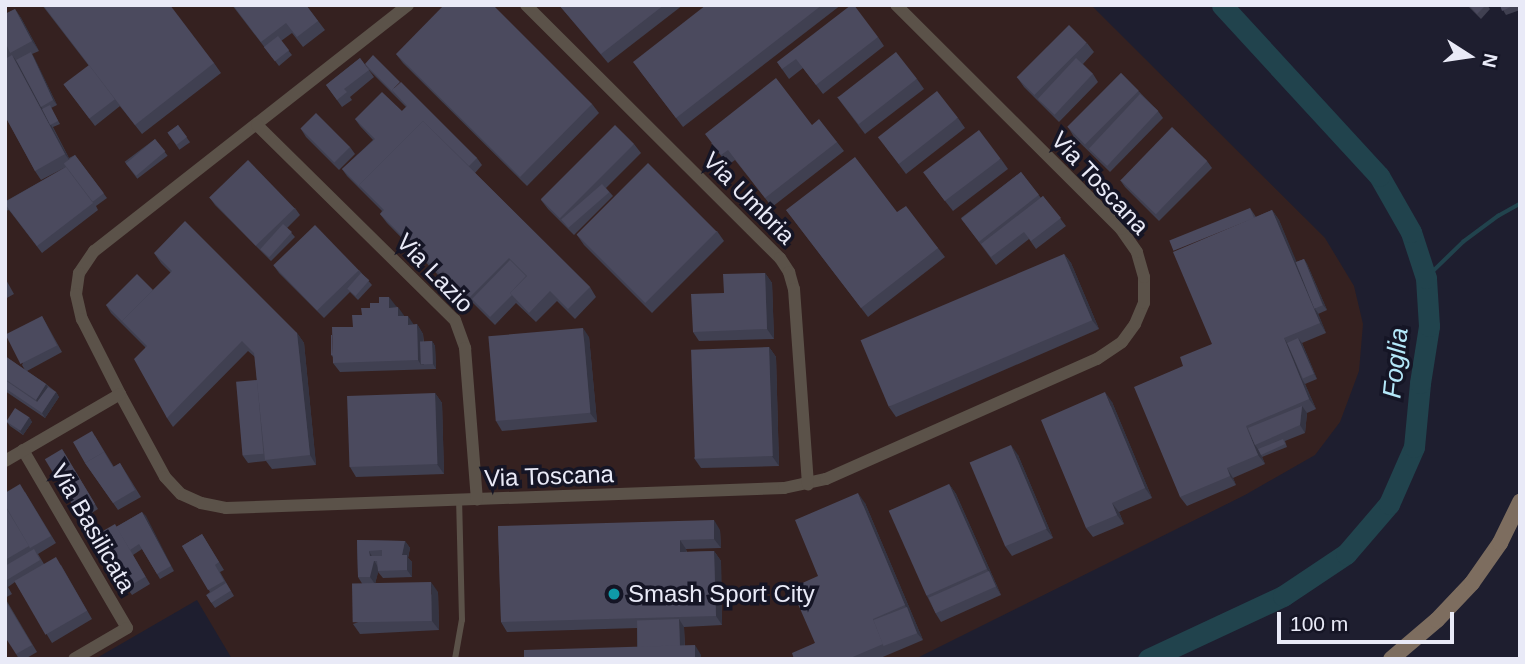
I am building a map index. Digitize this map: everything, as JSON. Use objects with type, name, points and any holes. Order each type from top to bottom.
[{"type":"main road","points":[[1391,659],[1437,620],[1472,583],[1500,543],[1520,502]]},
{"type":"street","name":"Via Toscana","points":[[408,5],[94,251],[79,273],[76,294],[82,319],[120,394],[165,477],[181,494],[201,503],[226,508],[458,501],[784,488],[808,484],[1097,359],[1122,342],[1135,324],[1144,303],[1144,277],[1137,252],[1121,229],[896,5]]},
{"type":"street","name":"Via Umbria","points":[[526,5],[780,258],[789,272],[794,289],[808,484]]},
{"type":"street","name":"Via Lazio","points":[[257,125],[455,320],[466,348],[477,500]]},
{"type":"street","points":[[5,461],[120,394]]},
{"type":"street","name":"Via Basilicata","points":[[23,450],[127,628],[74,659]]},
{"type":"lane","points":[[455,659],[462,621],[458,501]]},
{"type":"shaded area","points":[[5,5],[1091,5],[1325,238],[1354,286],[1363,324],[1359,371],[1340,422],[1315,455],[1245,495],[915,659],[232,659],[197,600],[95,659],[5,659]]},
{"type":"building","points":[[43,5],[170,5],[214,63],[135,125]]},
{"type":"building","points":[[233,5],[306,5],[318,21],[297,37],[286,23],[261,42]]},
{"type":"building","points":[[444,5],[493,5],[592,104],[520,177],[396,54]]},
{"type":"building","points":[[559,5],[664,5],[601,54]]},
{"type":"building","points":[[706,5],[822,5],[676,118],[633,62]]},
{"type":"building","points":[[854,5],[878,37],[816,85],[796,59],[782,69],[777,62]]},
{"type":"building","points":[[1469,5],[1486,5],[1477,14]]},
{"type":"building","points":[[1500,5],[1515,5],[1502,11]]},
{"type":"building","points":[[15,9],[32,41],[10,53],[7,46],[5,47],[5,14]]},
{"type":"building","points":[[1069,25],[1087,43],[1034,95],[1017,77]]},
{"type":"building","points":[[278,36],[289,50],[275,61],[264,47]]},
{"type":"building","points":[[31,52],[53,100],[41,107],[16,60]]},
{"type":"building","points":[[896,52],[917,79],[859,124],[838,98]]},
{"type":"building","points":[[12,55],[65,154],[35,171],[5,116],[5,59]]},
{"type":"building","points":[[373,55],[400,82],[392,90],[394,93],[365,64]]},
{"type":"building","points":[[360,58],[369,70],[344,89],[347,92],[337,100],[326,85]]},
{"type":"building","points":[[1076,58],[1093,74],[1055,115],[1038,99]]},
{"type":"building","points":[[89,65],[115,99],[89,119],[63,84]]},
{"type":"building","points":[[1121,73],[1139,91],[1085,144],[1067,127]]},
{"type":"building","points":[[776,78],[812,125],[819,119],[837,142],[765,198],[728,150],[721,155],[705,134]]},
{"type":"building","points":[[401,82],[477,158],[469,166],[423,121],[359,185],[361,188],[342,169],[375,139],[355,119],[382,92],[402,111],[407,106],[392,90]]},
{"type":"building","points":[[937,91],[958,118],[899,164],[878,137]]},
{"type":"building","points":[[1140,94],[1158,111],[1107,166],[1089,149]]},
{"type":"building","points":[[50,105],[58,121],[50,125],[42,109]]},
{"type":"building","points":[[316,113],[350,147],[334,162],[300,129]]},
{"type":"building","points":[[423,121],[590,287],[568,309],[550,291],[529,313],[510,293],[527,276],[509,258],[470,297],[443,271],[440,274],[380,214],[384,210],[359,185]]},
{"type":"building","points":[[178,125],[187,137],[177,145],[168,133]]},
{"type":"building","points":[[615,125],[634,144],[560,218],[541,199]]},
{"type":"building","points":[[1172,127],[1207,161],[1156,214],[1121,180]]},
{"type":"building","points":[[979,130],[1001,159],[945,201],[923,172]]},
{"type":"building","points":[[155,139],[165,151],[136,176],[126,163]]},
{"type":"building","points":[[75,155],[104,193],[93,202],[64,163]]},
{"type":"building","points":[[855,157],[897,212],[906,206],[938,248],[861,308],[786,210]]},
{"type":"building","points":[[248,160],[295,208],[256,246],[209,198]]},
{"type":"building","points":[[648,163],[717,232],[645,303],[577,234]]},
{"type":"building","points":[[66,167],[93,203],[37,246],[5,202]]},
{"type":"building","points":[[1021,172],[1039,195],[979,242],[961,219]]},
{"type":"building","points":[[602,184],[609,192],[568,228],[561,219]]},
{"type":"building","points":[[1043,196],[1061,218],[1031,241],[1024,232],[991,257],[981,244]]},
{"type":"building","points":[[1250,208],[1254,218],[1173,251],[1169,241]]},
{"type":"building","points":[[1272,210],[1320,323],[1284,338],[1309,399],[1246,426],[1258,455],[1227,468],[1230,476],[1180,497],[1134,387],[1183,366],[1180,357],[1212,344],[1173,252]]},
{"type":"building","points":[[185,221],[297,333],[310,455],[265,460],[254,353],[242,341],[167,418],[134,359],[147,346],[122,321],[172,271],[154,253]]},
{"type":"building","points":[[283,224],[292,232],[269,257],[260,249]]},
{"type":"building","points":[[315,225],[359,270],[317,311],[273,265]]},
{"type":"building","points":[[1064,254],[1092,320],[889,407],[861,340]]},
{"type":"building","points":[[1304,259],[1323,305],[1314,309],[1296,262]]},
{"type":"building","points":[[510,260],[526,276],[490,317],[472,299]]},
{"type":"building","points":[[361,273],[369,280],[356,296],[347,289]]},
{"type":"building","points":[[765,273],[767,329],[693,332],[691,294],[724,293],[723,274]]},
{"type":"building","points":[[137,274],[153,290],[122,321],[106,305]]},
{"type":"building","points":[[379,297],[389,297],[389,308],[398,307],[398,316],[408,316],[408,325],[417,324],[418,360],[333,363],[332,327],[353,327],[352,315],[362,315],[361,308],[370,308],[370,303],[379,303]]},
{"type":"building","points":[[42,316],[57,345],[20,364],[5,335]]},
{"type":"building","points":[[583,328],[590,413],[496,421],[488,336]]},
{"type":"building","points":[[1298,338],[1314,374],[1303,379],[1287,343]]},
{"type":"building","points":[[420,341],[432,341],[433,364],[421,364]]},
{"type":"building","points":[[769,347],[773,456],[695,459],[691,350]]},
{"type":"building","points":[[5,356],[46,384],[36,400],[5,379]]},
{"type":"building","points":[[5,380],[37,402],[48,387],[56,392],[42,413],[5,388]]},
{"type":"building","points":[[257,380],[263,454],[243,456],[236,382]]},
{"type":"building","points":[[1105,392],[1145,488],[1112,503],[1117,515],[1086,528],[1041,420]]},
{"type":"building","points":[[435,393],[437,464],[350,467],[347,396]]},
{"type":"building","points":[[1302,406],[1300,425],[1255,445],[1248,428]]},
{"type":"building","points":[[15,408],[29,417],[21,431],[6,421]]},
{"type":"building","points":[[92,431],[106,455],[104,452],[85,463],[73,442]]},
{"type":"building","points":[[1283,439],[1285,444],[1261,455],[1258,449]]},
{"type":"building","points":[[1011,445],[1047,529],[1005,546],[970,463]]},
{"type":"building","points":[[62,449],[95,504],[78,514],[45,459]]},
{"type":"building","points":[[104,452],[113,467],[120,463],[135,490],[113,503],[85,463]]},
{"type":"building","points":[[20,484],[51,536],[30,548],[5,505],[5,493]]},
{"type":"building","points":[[949,484],[987,569],[927,596],[889,511]]},
{"type":"building","points":[[858,493],[905,605],[873,619],[883,644],[848,659],[794,659],[792,653],[815,643],[791,588],[818,576],[795,520]]},
{"type":"building","points":[[5,506],[29,546],[5,560]]},
{"type":"building","points":[[142,512],[171,566],[157,574],[139,544],[130,550],[116,527]]},
{"type":"building","name":"Smash Sport City","points":[[714,520],[714,539],[680,540],[680,552],[714,551],[716,616],[501,622],[498,526]]},
{"type":"building","points":[[115,524],[146,577],[126,588],[96,535]]},
{"type":"building","points":[[202,534],[219,562],[215,565],[224,581],[208,590],[182,546]]},
{"type":"building","points":[[357,540],[405,541],[402,555],[407,555],[407,570],[378,571],[377,561],[374,561],[370,577],[358,577]],"holes":[[[382,550],[382,556],[370,556],[369,551]]]},
{"type":"building","points":[[34,549],[40,560],[5,581],[5,566]]},
{"type":"building","points":[[56,557],[87,611],[45,635],[14,581]]},
{"type":"building","points":[[989,571],[996,587],[936,613],[929,598]]},
{"type":"building","points":[[431,582],[432,621],[353,622],[352,583]]},
{"type":"building","points":[[226,583],[231,591],[211,603],[206,595]]},
{"type":"building","points":[[5,600],[32,645],[16,654],[5,637]]},
{"type":"building","points":[[907,607],[917,633],[883,646],[873,620]]},
{"type":"building","points":[[679,619],[680,646],[638,647],[637,620]]},
{"type":"building","points":[[695,645],[695,659],[524,659],[524,650]]},
{"type":"waterway","name":"Foglia","points":[[1148,659],[1283,596],[1346,554],[1389,504],[1414,447],[1429,326],[1426,278],[1411,232],[1379,176],[1222,5]]},
{"type":"waterway","points":[[1426,278],[1463,242],[1498,216],[1520,204]]},
{"type":"place","name":"Smash Sport City","points":[[614,594]]}]
